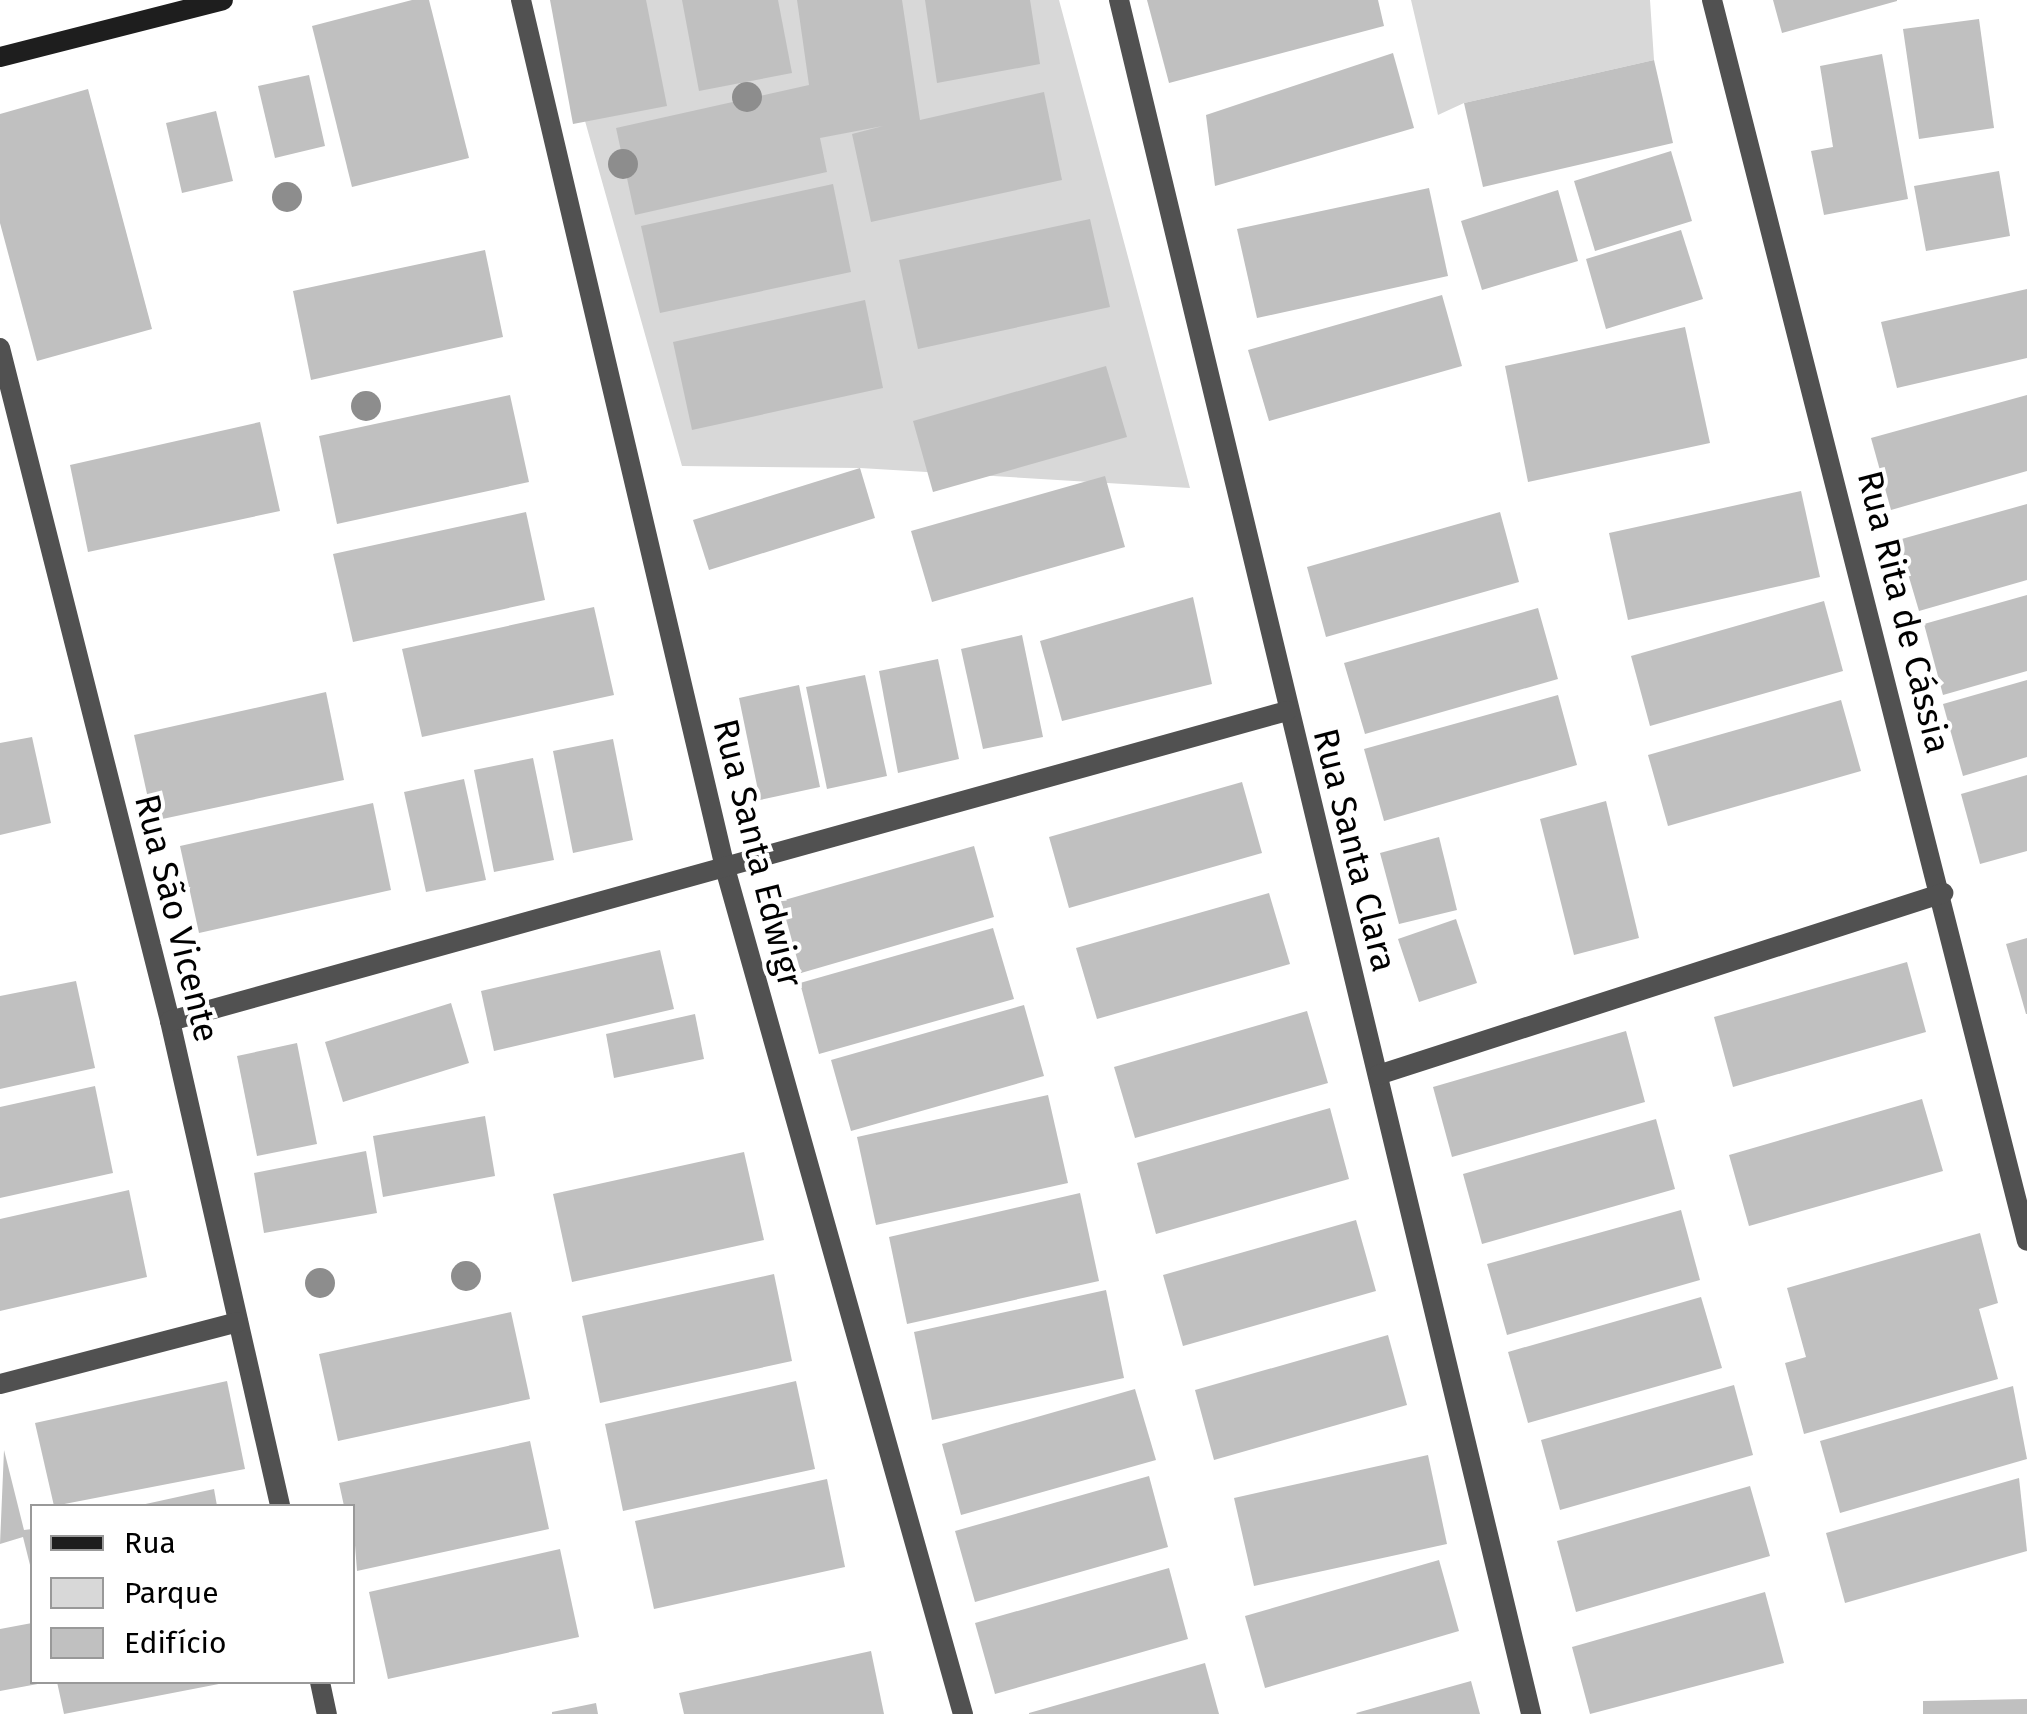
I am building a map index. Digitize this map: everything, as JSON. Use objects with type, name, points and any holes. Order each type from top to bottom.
[{"type":"main road","points":[[0,57],[223,0]]},
{"type":"street","name":"Rua Santa Edwigr","points":[[521,0],[725,868],[962,1714]]},
{"type":"street","name":"Rua Santa Clara","points":[[1119,0],[1531,1714]]},
{"type":"street","name":"Rua Rita de Cássia","points":[[1712,0],[1943,893],[2027,1242]]},
{"type":"street","name":"Rua São Vicente","points":[[0,348],[170,1021],[280,1504]]},
{"type":"street","points":[[170,1021],[1287,711]]},
{"type":"street","points":[[1378,1075],[1943,893]]},
{"type":"street","points":[[0,1384],[238,1322]]},
{"type":"street","points":[[320,1684],[327,1714]]},
{"type":"green space","points":[[551,0],[1059,0],[1190,488],[860,468],[682,466]]},
{"type":"green space","points":[[1411,0],[1650,0],[1654,60],[1464,103],[1438,115]]},
{"type":"building","points":[[412,0],[429,0],[469,158],[352,187],[312,26]]},
{"type":"building","points":[[550,0],[646,0],[667,106],[573,124]]},
{"type":"building","points":[[682,0],[778,0],[792,73],[699,91]]},
{"type":"building","points":[[797,0],[902,0],[920,120],[1044,92],[1062,180],[871,222],[852,134],[883,126],[820,138],[827,172],[635,215],[616,128],[809,85]]},
{"type":"building","points":[[925,0],[1030,0],[1040,64],[937,83]]},
{"type":"building","points":[[1147,0],[1378,0],[1384,26],[1169,83]]},
{"type":"building","points":[[1773,0],[1897,0],[1897,1],[1782,33]]},
{"type":"building","points":[[1979,19],[1994,128],[1919,139],[1903,29]]},
{"type":"building","points":[[1393,53],[1414,128],[1215,186],[1206,115]]},
{"type":"building","points":[[1882,54],[1908,199],[1824,215],[1811,151],[1833,147],[1820,66]]},
{"type":"building","points":[[1654,60],[1673,143],[1483,187],[1464,103]]},
{"type":"building","points":[[309,75],[325,146],[275,158],[258,86]]},
{"type":"building","points":[[88,89],[152,329],[37,361],[0,223],[0,114]]},
{"type":"building","points":[[216,111],[233,181],[182,193],[166,123]]},
{"type":"building","points":[[1671,151],[1692,221],[1595,251],[1574,181]]},
{"type":"building","points":[[1999,171],[2010,236],[1926,251],[1914,186]]},
{"type":"building","points":[[833,184],[851,272],[660,313],[641,226]]},
{"type":"building","points":[[1429,188],[1448,276],[1257,318],[1237,229]]},
{"type":"building","points":[[1558,190],[1578,261],[1482,290],[1461,221]]},
{"type":"building","points":[[1090,219],[1110,307],[918,349],[899,260]]},
{"type":"building","points":[[1681,230],[1703,299],[1606,329],[1586,259]]},
{"type":"building","points":[[485,250],[503,337],[311,380],[293,291]]},
{"type":"building","points":[[2027,289],[2027,358],[1897,388],[1881,322]]},
{"type":"building","points":[[1442,295],[1462,366],[1269,421],[1248,350]]},
{"type":"building","points":[[865,300],[883,388],[692,430],[673,342]]},
{"type":"building","points":[[1685,327],[1710,443],[1528,482],[1505,366]]},
{"type":"building","points":[[1106,366],[1127,437],[933,492],[913,421]]},
{"type":"building","points":[[510,395],[529,482],[337,524],[319,436]]},
{"type":"building","points":[[2027,395],[2027,471],[1891,510],[1871,438]]},
{"type":"building","points":[[260,422],[280,511],[88,552],[70,465]]},
{"type":"building","points":[[860,468],[875,518],[709,570],[693,520]]},
{"type":"building","points":[[1105,476],[1125,547],[932,602],[911,531]]},
{"type":"building","points":[[1801,491],[1820,577],[1628,620],[1609,533]]},
{"type":"building","points":[[2027,504],[2027,580],[1919,611],[1898,540]]},
{"type":"building","points":[[526,512],[545,600],[353,642],[333,554]]},
{"type":"building","points":[[1500,512],[1519,582],[1326,637],[1307,567]]},
{"type":"building","points":[[2027,595],[2027,671],[1943,695],[1924,624]]},
{"type":"building","points":[[1193,597],[1212,684],[1062,721],[1040,641]]},
{"type":"building","points":[[1824,601],[1843,671],[1650,726],[1631,656]]},
{"type":"building","points":[[594,607],[614,695],[422,737],[402,649]]},
{"type":"building","points":[[1538,608],[1558,679],[1365,734],[1344,663]]},
{"type":"building","points":[[1022,635],[1043,737],[983,749],[961,649]]},
{"type":"building","points":[[938,659],[959,759],[898,773],[879,671]]},
{"type":"building","points":[[865,675],[887,776],[827,789],[806,687]]},
{"type":"building","points":[[2027,680],[2027,757],[1963,776],[1943,704]]},
{"type":"building","points":[[799,685],[820,787],[760,800],[739,698]]},
{"type":"building","points":[[326,692],[344,780],[153,821],[134,735]]},
{"type":"building","points":[[1558,695],[1577,765],[1384,821],[1364,749]]},
{"type":"building","points":[[1841,700],[1861,771],[1668,826],[1648,755]]},
{"type":"building","points":[[32,737],[51,823],[0,835],[0,743]]},
{"type":"building","points":[[613,739],[633,840],[573,853],[553,751]]},
{"type":"building","points":[[533,758],[554,860],[494,872],[474,770]]},
{"type":"building","points":[[2027,775],[2027,851],[1980,864],[1961,794]]},
{"type":"building","points":[[464,779],[486,880],[426,892],[404,792]]},
{"type":"building","points":[[1242,782],[1262,853],[1069,908],[1049,837]]},
{"type":"building","points":[[1606,801],[1639,938],[1574,955],[1540,819]]},
{"type":"building","points":[[373,803],[391,890],[199,933],[180,846]]},
{"type":"building","points":[[1439,837],[1457,910],[1399,924],[1380,853]]},
{"type":"building","points":[[974,846],[994,917],[801,973],[781,901]]},
{"type":"building","points":[[1269,893],[1290,964],[1097,1019],[1076,948]]},
{"type":"building","points":[[1456,919],[1477,983],[1419,1002],[1398,939]]},
{"type":"building","points":[[993,928],[1014,999],[819,1054],[800,983]]},
{"type":"building","points":[[2027,938],[2027,1014],[2026,1014],[2006,944]]},
{"type":"building","points":[[660,950],[674,1009],[494,1051],[481,991]]},
{"type":"building","points":[[1907,962],[1926,1032],[1733,1087],[1714,1017]]},
{"type":"building","points":[[76,981],[95,1068],[0,1089],[0,996]]},
{"type":"building","points":[[451,1003],[469,1063],[343,1102],[325,1042]]},
{"type":"building","points":[[1024,1005],[1044,1076],[851,1131],[831,1060]]},
{"type":"building","points":[[1307,1011],[1328,1083],[1135,1138],[1114,1067]]},
{"type":"building","points":[[695,1014],[704,1059],[614,1078],[606,1034]]},
{"type":"building","points":[[1626,1031],[1645,1102],[1452,1157],[1433,1087]]},
{"type":"building","points":[[297,1043],[317,1144],[257,1156],[237,1056]]},
{"type":"building","points":[[95,1086],[113,1173],[0,1198],[0,1107]]},
{"type":"building","points":[[1048,1095],[1068,1183],[876,1225],[857,1137]]},
{"type":"building","points":[[1922,1099],[1943,1171],[1749,1226],[1729,1155]]},
{"type":"building","points":[[1330,1108],[1349,1179],[1156,1234],[1137,1163]]},
{"type":"building","points":[[485,1116],[495,1176],[383,1197],[373,1136]]},
{"type":"building","points":[[1656,1119],[1675,1189],[1482,1244],[1463,1174]]},
{"type":"building","points":[[366,1151],[377,1213],[264,1233],[254,1173]]},
{"type":"building","points":[[744,1152],[764,1240],[572,1282],[553,1194]]},
{"type":"building","points":[[129,1190],[147,1277],[0,1311],[0,1219]]},
{"type":"building","points":[[1080,1193],[1099,1281],[907,1324],[889,1237]]},
{"type":"building","points":[[1681,1210],[1700,1280],[1507,1335],[1487,1264]]},
{"type":"building","points":[[1356,1220],[1376,1291],[1183,1346],[1163,1275]]},
{"type":"building","points":[[1980,1233],[1998,1303],[1979,1309],[1998,1379],[1804,1434],[1785,1363],[1806,1357],[1787,1288]]},
{"type":"building","points":[[774,1274],[792,1361],[600,1403],[582,1316]]},
{"type":"building","points":[[1106,1290],[1124,1378],[932,1420],[914,1332]]},
{"type":"building","points":[[1701,1297],[1722,1368],[1528,1423],[1508,1352]]},
{"type":"building","points":[[511,1312],[530,1399],[338,1441],[319,1354]]},
{"type":"building","points":[[1388,1335],[1407,1405],[1214,1460],[1195,1390]]},
{"type":"building","points":[[227,1381],[245,1469],[54,1504],[35,1423]]},
{"type":"building","points":[[796,1381],[815,1469],[623,1511],[605,1424]]},
{"type":"building","points":[[1734,1385],[1753,1455],[1560,1510],[1541,1440]]},
{"type":"building","points":[[2013,1386],[2027,1459],[1840,1513],[1820,1441]]},
{"type":"building","points":[[1135,1389],[1156,1460],[961,1515],[942,1444]]},
{"type":"building","points":[[530,1441],[549,1529],[357,1571],[355,1504],[344,1504],[339,1483]]},
{"type":"building","points":[[4,1450],[24,1530],[30,1529],[30,1565],[23,1537],[0,1544]]},
{"type":"building","points":[[1428,1455],[1447,1544],[1254,1586],[1234,1498]]},
{"type":"building","points":[[1149,1476],[1168,1547],[975,1602],[955,1531]]},
{"type":"building","points":[[2019,1478],[2027,1551],[1845,1603],[1826,1533]]},
{"type":"building","points":[[827,1479],[845,1567],[654,1609],[635,1521]]},
{"type":"building","points":[[1750,1486],[1770,1556],[1576,1612],[1557,1541]]},
{"type":"building","points":[[214,1489],[217,1504],[146,1504]]},
{"type":"building","points":[[560,1549],[579,1637],[388,1679],[369,1592]]},
{"type":"building","points":[[1439,1560],[1459,1631],[1265,1688],[1245,1616]]},
{"type":"building","points":[[1169,1568],[1188,1639],[995,1694],[975,1623]]},
{"type":"building","points":[[1765,1592],[1784,1663],[1590,1714],[1572,1647]]},
{"type":"building","points":[[30,1623],[30,1684],[38,1684],[0,1691],[0,1629]]},
{"type":"building","points":[[871,1651],[884,1714],[684,1714],[679,1693]]},
{"type":"building","points":[[1205,1663],[1219,1714],[1029,1714],[1029,1713]]},
{"type":"building","points":[[1471,1681],[1480,1714],[1356,1713]]},
{"type":"building","points":[[57,1684],[219,1684],[64,1714]]},
{"type":"building","points":[[2027,1699],[2027,1714],[1923,1714],[1923,1701]]},
{"type":"building","points":[[596,1703],[598,1714],[552,1714],[552,1712]]}]
